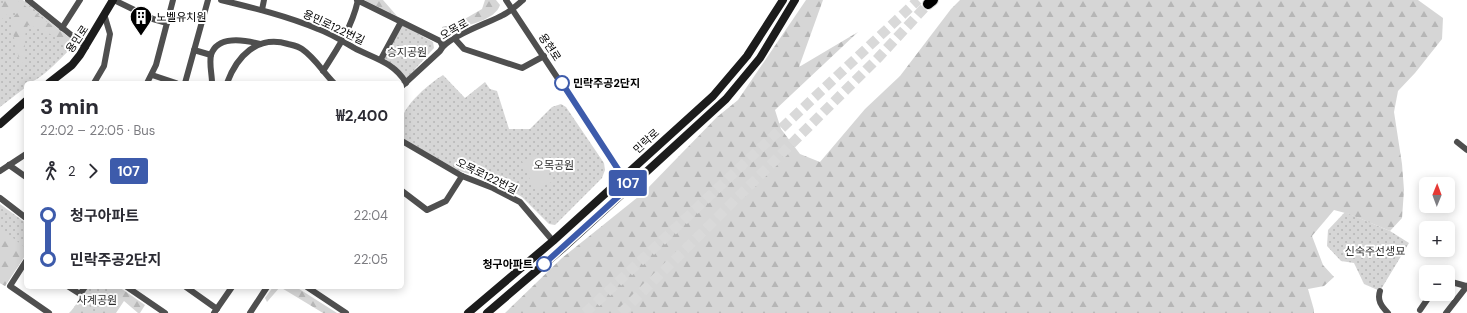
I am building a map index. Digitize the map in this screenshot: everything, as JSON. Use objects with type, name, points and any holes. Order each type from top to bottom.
[{"type":"main road","name":"용민로","points":[[52,81],[72,65],[86,47],[114,0]]},
{"type":"main road","name":"민락로","points":[[468,313],[553,241],[724,83],[747,56],[782,0]]},
{"type":"main road","name":"민락로","points":[[487,313],[562,249],[726,99],[755,64],[795,0]]},
{"type":"main road","points":[[0,124],[24,103]]},
{"type":"street","points":[[28,0],[86,47]]},
{"type":"street","points":[[62,28],[80,0]]},
{"type":"street","points":[[114,0],[153,19],[167,24]]},
{"type":"street","points":[[148,81],[152,75],[173,0]]},
{"type":"street","points":[[186,81],[208,0]]},
{"type":"street","name":"용민로122번길","points":[[221,0],[303,22],[380,59],[402,76],[403,81]]},
{"type":"street","points":[[262,10],[264,0]]},
{"type":"street","points":[[322,71],[343,41],[353,19],[358,0],[440,41],[442,45]]},
{"type":"street","name":"용현로","points":[[506,0],[513,8],[630,186]]},
{"type":"street","name":"오목로","points":[[404,84],[440,51],[442,45],[502,16],[523,0]]},
{"type":"street","points":[[95,81],[104,66],[110,34],[105,17]]},
{"type":"street","points":[[380,59],[401,22]]},
{"type":"street","points":[[455,39],[464,49],[522,68],[544,56]]},
{"type":"street","points":[[212,81],[211,55],[216,45],[227,41],[245,41],[260,44]]},
{"type":"street","points":[[228,81],[231,73],[242,57],[253,46],[279,42],[301,48],[315,59],[322,71],[332,81]]},
{"type":"street","points":[[194,50],[211,55]]},
{"type":"street","points":[[152,75],[170,81]]},
{"type":"street","name":"오목로122번길","points":[[404,142],[462,176],[493,188],[520,202],[553,241]]},
{"type":"street","points":[[1457,142],[1467,150]]},
{"type":"street","points":[[0,171],[24,155]]},
{"type":"street","points":[[9,165],[24,176]]},
{"type":"street","points":[[404,193],[427,210],[446,201],[462,176]]},
{"type":"street","points":[[0,198],[24,216]]},
{"type":"street","points":[[24,264],[10,286],[49,313]]},
{"type":"street","points":[[1446,313],[1467,286],[1455,283]]},
{"type":"street","points":[[72,289],[80,294],[84,289]]},
{"type":"street","points":[[135,289],[165,313]]},
{"type":"street","points":[[188,289],[216,311],[231,289]]},
{"type":"street","points":[[250,313],[266,289]]},
{"type":"street","points":[[310,289],[346,313]]},
{"type":"street","points":[[1380,291],[1378,297],[1381,305],[1388,313]]},
{"type":"street","points":[[1420,310],[1426,301]]},
{"type":"green space","points":[[0,0],[23,0],[72,40],[73,46],[37,79],[33,81],[24,81],[24,89],[0,107]]},
{"type":"green space","points":[[3,0],[17,0],[72,40],[66,50],[59,40],[50,34],[28,25],[25,37],[24,57],[21,67],[10,21],[18,12],[14,8],[0,21],[0,7],[3,5]]},
{"type":"green space","points":[[365,0],[383,0],[397,16],[366,1]]},
{"type":"green space","points":[[485,0],[496,0],[500,5],[488,18],[455,30],[444,38],[442,27],[456,24],[482,9]]},
{"type":"green space","points":[[806,0],[823,0],[799,67],[858,32],[775,110],[781,129],[800,154],[820,162],[865,109],[900,76],[951,9],[960,0],[1418,0],[1443,18],[1442,39],[1415,73],[1398,91],[1394,112],[1402,164],[1404,190],[1402,218],[1390,231],[1349,214],[1334,210],[1312,236],[1323,265],[1334,277],[1324,286],[1308,289],[1314,313],[505,313],[562,258],[643,193],[717,117],[738,100]]},
{"type":"green space","name":"승지공원","points":[[402,25],[433,42],[434,48],[407,78],[384,58]]},
{"type":"green space","name":"오목공원","points":[[443,75],[465,98],[485,82],[490,89],[497,91],[509,129],[530,129],[552,107],[561,104],[566,107],[604,163],[605,170],[602,178],[555,225],[549,224],[522,197],[498,183],[453,169],[404,143],[404,113],[425,88]]},
{"type":"green space","points":[[540,154],[552,182],[534,189],[522,161]]},
{"type":"green space","points":[[0,204],[24,222],[24,257],[5,286],[0,283]]},
{"type":"green space","name":"신숙주선생묘","points":[[1345,212],[1390,231],[1409,243],[1380,291],[1364,284],[1354,263],[1341,261],[1327,246],[1328,230]]},
{"type":"green space","points":[[0,228],[24,246],[24,257],[5,286],[0,283]]},
{"type":"green space","name":"사계공원","points":[[87,289],[115,289],[113,313],[70,313]]},
{"type":"green space","points":[[107,289],[122,289],[145,305],[140,313],[138,313],[124,301],[116,313],[99,313],[112,292]]},
{"type":"green space","points":[[272,289],[278,289],[267,302],[265,298]]},
{"type":"green space","points":[[283,289],[299,289],[337,313],[323,313]]},
{"type":"green space","points":[[81,301],[90,306],[88,313],[69,313]]},
{"type":"tunnel","points":[[585,313],[918,0]]},
{"type":"tunnel","points":[[621,313],[878,58],[928,4]]},
{"type":"bus line","name":"107","points":[[544,264],[630,186],[562,83]]},
{"type":"place","name":"노벨유치원","points":[[141,36]]},
{"type":"place","name":"민락주공2단지","points":[[562,83]]},
{"type":"place","name":"청구아파트","points":[[544,264]]}]
